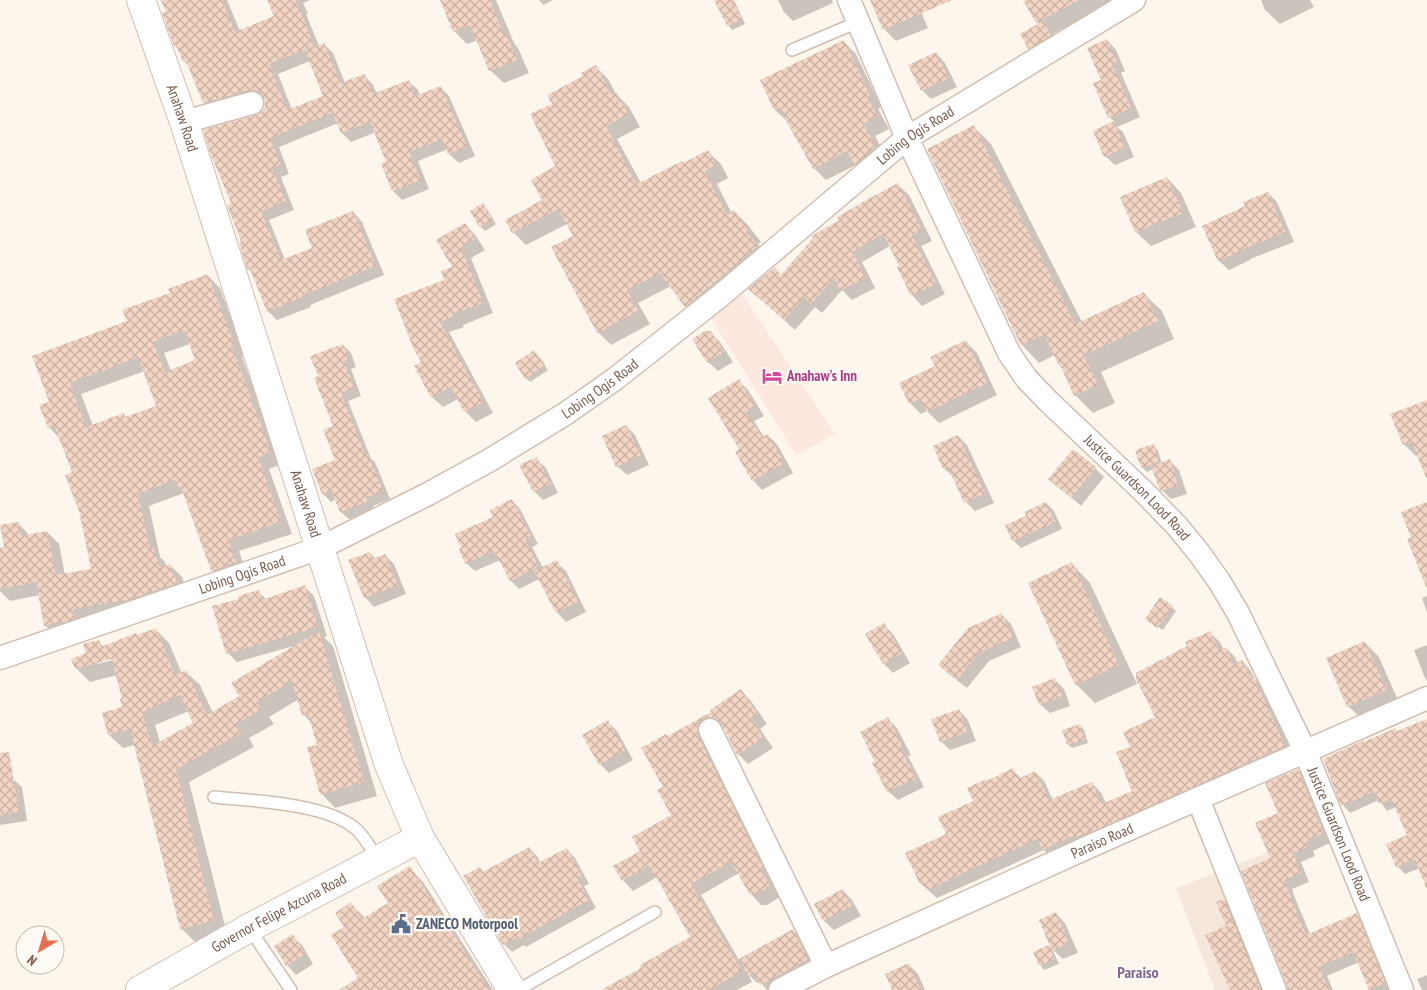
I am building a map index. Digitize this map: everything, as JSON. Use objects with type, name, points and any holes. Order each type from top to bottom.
[{"type":"street","name":"Anahaw Road","points":[[141,0],[184,122],[389,765],[420,838],[512,990]]},
{"type":"street","name":"Justice Guardson Lood Road","points":[[849,0],[907,138],[1009,353],[1026,378],[1048,401],[1177,526],[1220,581],[1238,613],[1305,751],[1402,990]]},
{"type":"street","name":"Lobing Ogis Road","points":[[0,658],[320,548],[428,494],[490,460],[565,414],[608,384],[720,296],[907,138],[1134,0]]},
{"type":"street","points":[[184,122],[252,103]]},
{"type":"street","name":"Paraiso Road","points":[[780,990],[826,966],[1198,798],[1427,698]]},
{"type":"street","points":[[710,730],[826,966]]},
{"type":"street","points":[[1198,798],[1275,990]]},
{"type":"street","name":"Governor Felipe Azcuna Road","points":[[140,990],[249,928],[420,838]]},
{"type":"lane","points":[[792,50],[858,22]]},
{"type":"lane","points":[[214,797],[301,806],[324,812],[356,829],[379,860]]},
{"type":"lane","points":[[518,990],[655,912]]},
{"type":"lane","points":[[249,928],[291,990]]},
{"type":"shaded area","name":"Anahaw's Inn","points":[[741,292],[835,434],[796,455],[711,318]]},
{"type":"shaded area","points":[[1272,851],[1324,990],[1215,990],[1176,888]]},
{"type":"building","points":[[161,0],[222,0],[235,32],[274,16],[267,0],[296,0],[314,46],[269,64],[287,110],[323,96],[305,51],[324,43],[341,83],[364,74],[373,94],[409,80],[415,96],[441,86],[467,147],[448,154],[442,139],[409,152],[421,180],[392,191],[381,164],[386,162],[370,122],[341,133],[332,113],[270,138],[281,164],[272,168],[286,201],[261,211],[281,260],[312,248],[305,230],[353,211],[376,266],[301,296],[267,312],[250,269],[247,270],[239,242],[241,241],[227,205],[231,203],[210,153],[203,130],[256,115],[265,107],[264,99],[261,93],[249,90],[203,103],[186,61],[183,62],[176,45],[174,46],[162,13],[166,12]]},
{"type":"building","points":[[440,0],[490,0],[503,34],[506,33],[517,60],[489,71],[470,25],[453,32]]},
{"type":"building","points":[[714,0],[733,0],[742,19],[727,26]]},
{"type":"building","points":[[870,0],[952,0],[883,30]]},
{"type":"building","points":[[1023,0],[1079,0],[1036,23]]},
{"type":"building","points":[[1043,21],[1051,35],[1028,49],[1020,34]]},
{"type":"building","points":[[1107,39],[1117,62],[1112,64],[1131,108],[1108,118],[1093,83],[1101,80],[1087,48]]},
{"type":"building","points":[[844,40],[870,95],[867,97],[878,116],[863,124],[876,147],[854,165],[847,151],[813,169],[779,108],[774,110],[760,80]]},
{"type":"building","points":[[936,52],[949,78],[921,91],[908,65]]},
{"type":"building","points":[[596,65],[612,95],[617,93],[628,114],[606,126],[635,182],[638,180],[639,183],[708,150],[716,165],[705,171],[727,215],[734,210],[749,229],[746,231],[758,246],[685,307],[660,273],[627,290],[638,311],[597,333],[551,247],[573,236],[558,209],[512,233],[505,220],[542,200],[531,180],[555,166],[530,114],[552,104],[547,95],[583,76],[581,73]]},
{"type":"building","points":[[1114,121],[1125,148],[1104,157],[1093,131]]},
{"type":"building","points":[[974,125],[1075,324],[1144,292],[1158,321],[1084,355],[1098,385],[1074,396],[1044,334],[1021,346],[927,149]]},
{"type":"building","points":[[1167,177],[1183,213],[1135,232],[1120,197]]},
{"type":"building","points":[[898,183],[922,230],[912,235],[936,284],[911,296],[883,234],[852,252],[866,277],[840,291],[834,278],[811,304],[804,297],[784,320],[748,289],[775,267],[781,275],[813,238],[812,236],[839,220],[837,217]]},
{"type":"building","points":[[1268,192],[1285,232],[1218,261],[1202,226],[1245,206],[1243,202]]},
{"type":"building","points":[[483,203],[493,220],[479,227],[470,211]]},
{"type":"building","points":[[465,223],[475,239],[461,247],[483,303],[453,314],[454,316],[440,322],[483,402],[464,412],[451,387],[431,398],[414,366],[421,362],[414,350],[394,299],[444,280],[441,271],[452,267],[436,240]]},
{"type":"building","points":[[208,274],[234,344],[231,345],[271,452],[258,457],[281,522],[228,540],[236,562],[211,571],[181,487],[179,488],[175,480],[138,494],[150,549],[153,548],[160,567],[170,564],[177,583],[125,601],[73,609],[75,618],[44,626],[36,582],[0,589],[0,548],[4,547],[0,525],[18,522],[21,536],[47,531],[56,575],[91,569],[79,511],[65,475],[72,472],[54,425],[48,428],[39,405],[49,402],[32,356],[127,321],[122,310],[170,293],[168,289]],"holes":[[[184,330],[195,360],[165,372],[153,342]],[[138,357],[156,406],[125,417],[124,413],[86,427],[70,383]]]},
{"type":"building","points":[[705,331],[711,331],[724,352],[707,363],[692,339]]},
{"type":"building","points":[[966,340],[987,383],[927,412],[920,399],[909,404],[899,383],[935,366],[930,357]]},
{"type":"building","points":[[343,344],[349,359],[344,361],[354,388],[341,393],[365,454],[367,453],[383,491],[366,498],[367,502],[340,512],[331,491],[322,494],[312,469],[335,460],[323,430],[333,426],[314,378],[318,376],[310,356]]},
{"type":"building","points":[[534,350],[545,365],[525,379],[515,363]]},
{"type":"building","points":[[739,379],[755,406],[746,412],[762,437],[768,434],[784,463],[752,481],[735,452],[739,449],[708,398]]},
{"type":"building","points":[[1427,400],[1426,478],[1412,442],[1403,445],[1390,414]]},
{"type":"building","points":[[626,425],[641,455],[616,467],[602,436]]},
{"type":"building","points":[[958,435],[985,494],[964,503],[948,467],[943,469],[933,446]]},
{"type":"building","points":[[1154,444],[1159,462],[1141,468],[1135,450]]},
{"type":"building","points":[[1073,449],[1096,467],[1071,498],[1048,479]]},
{"type":"building","points":[[537,457],[550,484],[533,492],[519,465]]},
{"type":"building","points":[[1170,459],[1178,485],[1161,491],[1151,466]]},
{"type":"building","points":[[512,499],[531,536],[525,539],[539,567],[510,581],[494,551],[465,564],[455,534],[493,517],[490,510]]},
{"type":"building","points":[[1046,502],[1055,522],[1012,541],[1005,525],[1026,516],[1024,512]]},
{"type":"building","points":[[1427,502],[1426,587],[1407,539],[1411,538],[1401,512]]},
{"type":"building","points":[[370,552],[373,559],[385,554],[398,585],[364,598],[348,560]]},
{"type":"building","points":[[557,560],[578,602],[556,613],[534,571]]},
{"type":"building","points":[[1072,562],[1119,665],[1075,685],[1028,583]]},
{"type":"building","points":[[305,585],[318,627],[226,654],[212,606],[239,599],[238,596],[259,590],[262,600]]},
{"type":"building","points":[[1160,597],[1173,606],[1157,628],[1145,619]]},
{"type":"building","points":[[1002,613],[1013,638],[979,652],[957,680],[938,665],[968,628]]},
{"type":"building","points":[[884,623],[902,653],[883,664],[865,634]]},
{"type":"building","points":[[156,628],[175,675],[186,670],[207,715],[239,696],[231,683],[319,631],[364,782],[320,795],[307,747],[317,745],[308,714],[302,716],[292,681],[257,702],[261,710],[236,724],[241,733],[176,769],[214,921],[180,929],[130,729],[108,735],[102,713],[122,707],[120,699],[122,698],[111,659],[75,669],[71,659],[86,653],[83,644],[99,640],[101,647],[136,633],[137,635]],"holes":[[[180,695],[193,723],[152,746],[142,712]]]},
{"type":"building","points":[[1211,631],[1218,650],[1226,647],[1233,664],[1242,660],[1250,676],[1253,675],[1285,746],[1084,835],[1074,838],[1073,836],[1042,850],[1037,839],[927,890],[923,883],[920,884],[905,853],[946,834],[938,817],[973,801],[967,788],[986,779],[987,781],[1013,768],[1018,779],[1035,771],[1049,800],[1092,782],[1102,804],[1132,791],[1116,752],[1130,747],[1123,732],[1155,717],[1136,679],[1136,673],[1187,646],[1185,642]]},
{"type":"building","points":[[1365,641],[1386,690],[1347,707],[1326,658]]},
{"type":"building","points":[[1055,678],[1062,696],[1039,705],[1032,687]]},
{"type":"building","points":[[741,689],[757,713],[751,718],[763,738],[737,755],[722,724],[717,719],[704,718],[699,723],[697,730],[698,736],[764,869],[761,870],[770,886],[756,895],[750,895],[731,862],[691,884],[742,971],[709,990],[601,990],[641,968],[640,965],[690,937],[649,866],[622,881],[613,866],[640,851],[632,837],[671,815],[657,790],[663,787],[641,748],[666,734],[668,736],[711,712],[710,710]]},
{"type":"building","points":[[959,709],[967,732],[940,742],[931,719]]},
{"type":"building","points":[[888,717],[902,745],[900,747],[916,778],[887,792],[872,763],[875,762],[860,732]]},
{"type":"building","points":[[1427,719],[1426,888],[1415,859],[1396,867],[1386,844],[1407,835],[1391,799],[1379,804],[1374,792],[1341,806],[1323,759],[1362,741],[1396,728],[1397,731]]},
{"type":"building","points":[[608,720],[625,750],[599,765],[582,735]]},
{"type":"building","points":[[1080,724],[1085,739],[1067,745],[1062,730]]},
{"type":"building","points":[[9,752],[19,812],[0,815],[0,753]]},
{"type":"building","points":[[1298,769],[1324,833],[1305,842],[1307,847],[1293,853],[1301,873],[1284,880],[1306,935],[1357,913],[1385,983],[1369,990],[1353,952],[1319,967],[1329,990],[1288,990],[1241,871],[1270,858],[1255,823],[1278,813],[1265,783]]},
{"type":"building","points":[[529,847],[538,863],[567,848],[582,876],[577,878],[589,900],[517,940],[516,938],[503,945],[463,876],[480,867],[483,872]]},
{"type":"building","points":[[410,866],[489,990],[339,990],[358,978],[331,935],[344,927],[335,913],[351,902],[362,919],[388,903],[377,886]]},
{"type":"building","points":[[843,889],[852,906],[823,921],[814,904]]},
{"type":"building","points":[[1224,899],[1261,990],[1230,990],[1205,935],[1226,926],[1216,902]]},
{"type":"building","points":[[1056,912],[1069,943],[1052,951],[1039,920]]},
{"type":"building","points":[[793,929],[808,959],[760,985],[753,973],[748,976],[739,959]]},
{"type":"building","points":[[293,934],[305,954],[286,966],[274,946]]},
{"type":"building","points":[[1049,945],[1055,959],[1039,966],[1033,952]]},
{"type":"building","points":[[909,963],[921,990],[892,990],[885,974]]},
{"type":"place","name":"Anahaw's Inn","points":[[772,376]]},
{"type":"place","name":"ZANECO Motorpool","points":[[401,924]]},
{"type":"district","name":"Paraiso","points":[[1138,972]]}]
